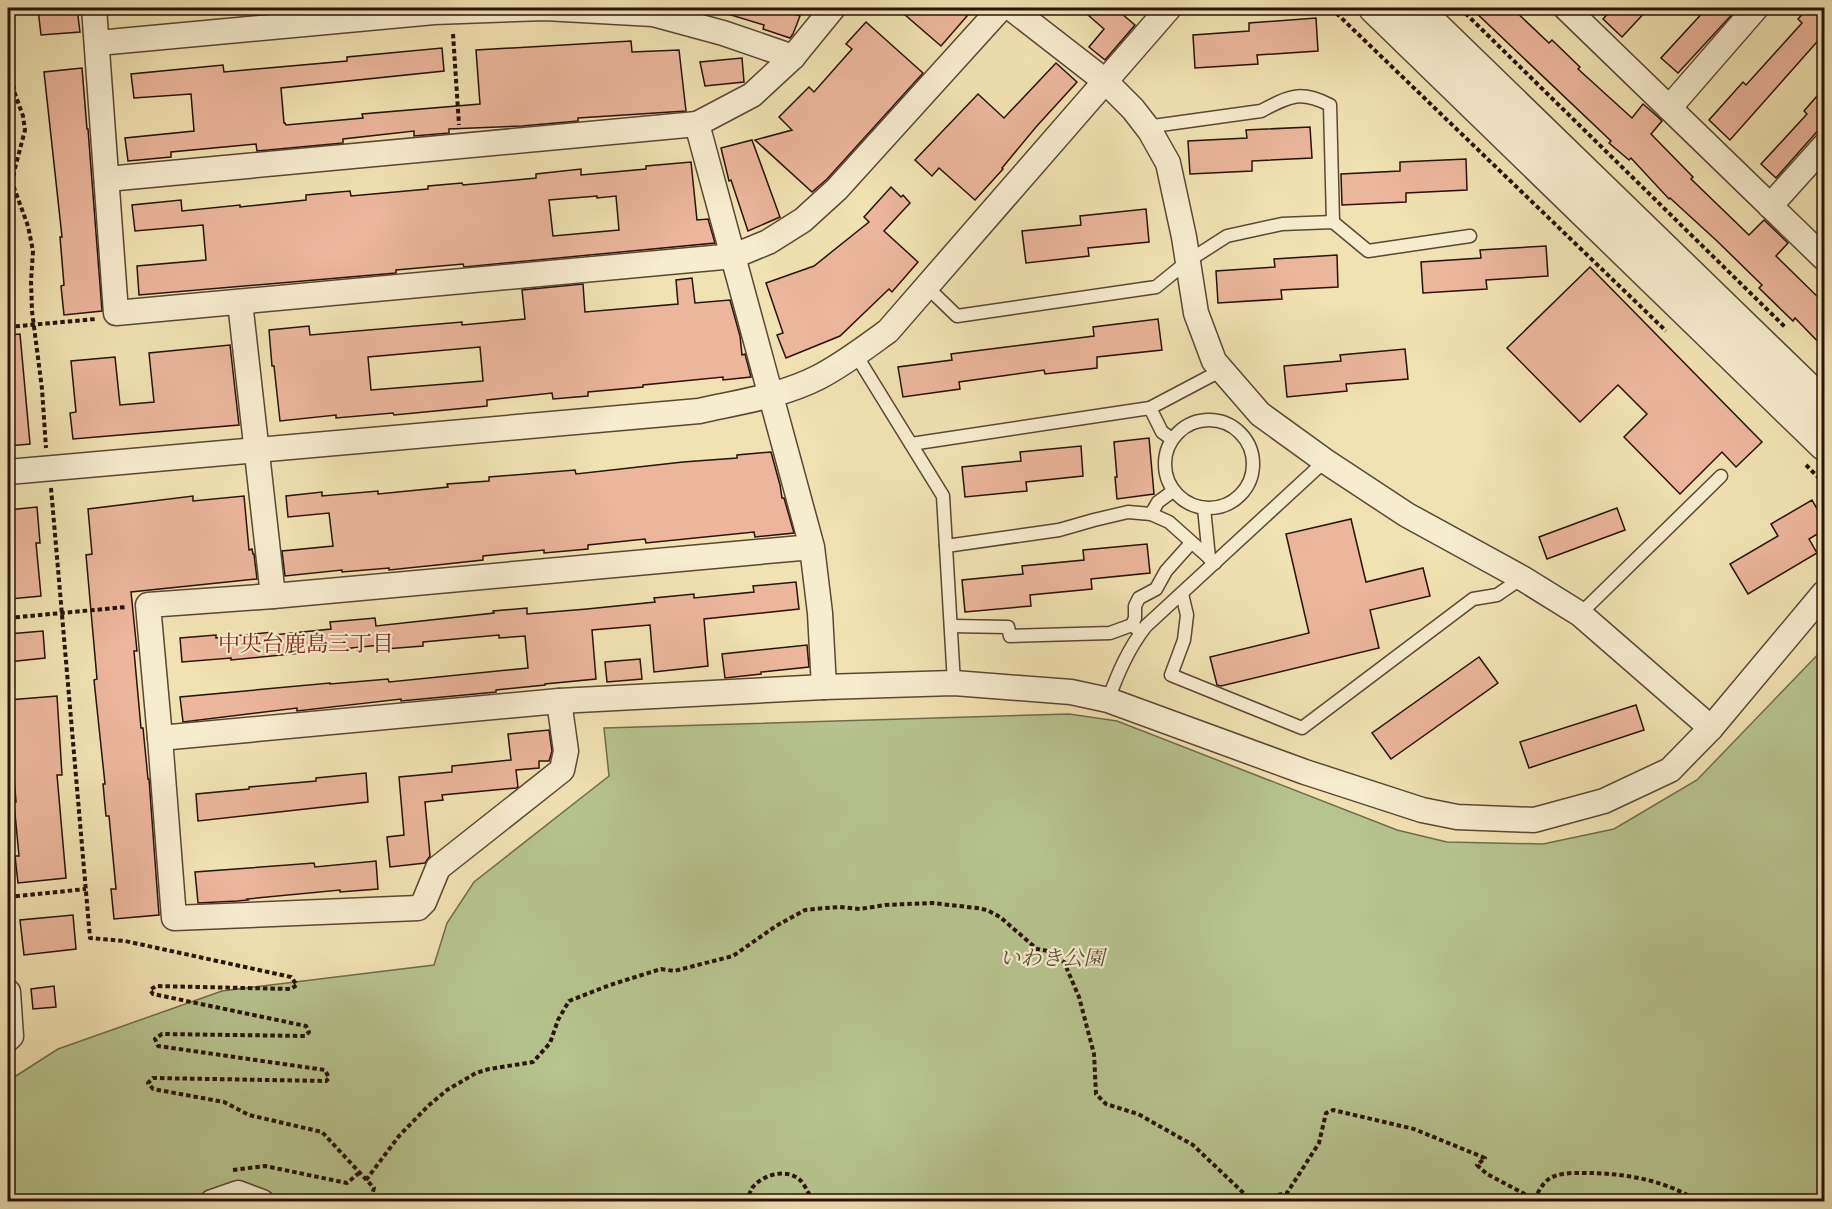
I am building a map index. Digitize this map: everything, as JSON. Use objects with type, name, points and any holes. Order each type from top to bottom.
[{"type":"street","points":[[94,8],[116,314],[734,256],[768,242],[803,220],[837,189],[1001,8]]},
{"type":"street","points":[[98,43],[451,11],[545,8],[652,14],[723,33],[793,57]]},
{"type":"street","points":[[107,179],[697,124],[752,95],[793,57],[833,8]]},
{"type":"street","points":[[1011,8],[1105,81],[1133,109],[1146,127],[1168,163],[1184,237],[1196,313],[1214,361],[1260,414],[1325,461],[1407,515],[1522,578],[1580,614],[1711,728]]},
{"type":"street","points":[[8,471],[699,411],[772,395],[818,378],[856,355],[888,331],[1169,8]]},
{"type":"street","points":[[1374,8],[1812,452]]},
{"type":"street","points":[[1416,8],[1824,404]]},
{"type":"street","points":[[1566,8],[1824,258]]},
{"type":"street","points":[[1669,108],[1756,8]]},
{"type":"street","points":[[697,124],[812,547],[820,613],[824,687]]},
{"type":"street","points":[[1770,206],[1824,146]]},
{"type":"street","points":[[240,302],[273,597]]},
{"type":"street","points":[[559,701],[566,751],[562,770],[438,868],[424,902],[417,908],[174,918],[148,605],[273,597],[812,547]]},
{"type":"street","points":[[160,738],[559,701],[824,687],[954,683],[1071,692],[1108,700],[1326,779],[1422,810],[1457,817],[1534,820],[1604,801],[1670,770],[1711,728],[1824,593]]},
{"type":"street","points":[[8,992],[11,1036],[8,1039]]},
{"type":"street","points":[[217,1199],[238,1193],[262,1202]]},
{"type":"lane","points":[[1146,127],[1261,111],[1282,101],[1303,95],[1330,105],[1333,222]]},
{"type":"lane","points":[[927,287],[957,316],[1156,287],[1188,261],[1227,236],[1282,224],[1333,222],[1368,251],[1470,236]]},
{"type":"lane","points":[[856,355],[943,496],[954,683]]},
{"type":"lane","points":[[910,444],[1150,408],[1222,370]]},
{"type":"lane","points":[[1150,408],[1162,432],[1172,439]]},
{"type":"lane","points":[[1208,419],[1225,422],[1240,431],[1250,446],[1254,464],[1251,481],[1241,495],[1226,505],[1209,509],[1192,505],[1177,496],[1167,482],[1164,465],[1167,448],[1172,439],[1176,433],[1191,423],[1208,419]]},
{"type":"lane","points":[[1108,700],[1137,629],[1182,594],[1212,560],[1325,461]]},
{"type":"lane","points":[[1580,614],[1721,476]]},
{"type":"lane","points":[[1151,514],[1158,502],[1173,491]]},
{"type":"lane","points":[[1204,508],[1212,560]]},
{"type":"lane","points":[[946,546],[1059,530],[1128,512],[1151,514],[1168,522],[1212,560]]},
{"type":"lane","points":[[1137,629],[1135,606],[1139,598],[1156,589],[1166,571],[1191,543]]},
{"type":"lane","points":[[1182,594],[1186,624],[1184,640],[1172,675],[1302,728],[1473,599],[1497,595],[1522,578]]},
{"type":"lane","points":[[951,626],[1008,627],[1010,636],[1110,633],[1137,629]]},
{"type":"path","points":[[1331,8],[1671,336]]},
{"type":"path","points":[[1460,8],[1791,333]]},
{"type":"path","points":[[8,10],[14,91],[23,116],[25,130],[13,185],[28,226],[33,251],[31,281],[33,324],[42,389],[90,938],[125,941],[291,977],[297,985],[291,989],[156,986],[150,990],[153,994],[306,1026],[309,1032],[305,1036],[162,1034],[155,1039],[158,1046],[325,1070],[329,1078],[326,1080],[153,1078],[148,1083],[153,1089],[224,1102],[249,1115],[322,1132],[374,1188],[370,1202]]},
{"type":"path","points":[[451,11],[460,147]]},
{"type":"path","points":[[8,327],[110,318],[116,314]]},
{"type":"path","points":[[1812,452],[1824,483]]},
{"type":"path","points":[[8,618],[148,605]]},
{"type":"path","points":[[8,897],[86,889]]},
{"type":"path","points":[[366,1180],[399,1136],[447,1090],[476,1073],[533,1062],[550,1043],[558,1020],[569,1001],[661,969],[674,971],[733,956],[776,926],[805,910],[839,907],[860,909],[885,905],[932,903],[987,910],[1000,916],[1037,949],[1048,951],[1064,962],[1078,997],[1094,1054],[1096,1094],[1106,1104],[1138,1114],[1193,1145],[1253,1202]]},
{"type":"path","points":[[1248,1196],[1273,1196],[1287,1193],[1319,1143],[1326,1113],[1333,1110],[1414,1129],[1485,1158],[1477,1165],[1487,1174],[1534,1200],[1543,1184],[1554,1176],[1580,1173],[1614,1174],[1649,1180],[1668,1186],[1699,1202]]},
{"type":"path","points":[[217,1199],[222,1178],[227,1171],[242,1168],[265,1166],[347,1183],[359,1173]]},
{"type":"path","points":[[746,1202],[752,1188],[765,1178],[789,1173],[801,1181],[812,1202]]},
{"type":"green space","name":"いわき公園","points":[[1824,648],[1824,1201],[8,1202],[8,1081],[58,1049],[222,991],[434,965],[447,923],[474,882],[609,776],[604,728],[1069,714],[1117,721],[1397,830],[1447,842],[1543,844],[1614,829],[1697,780]]},
{"type":"building","points":[[77,8],[80,32],[41,35],[38,9]]},
{"type":"building","points":[[721,8],[779,8],[800,16],[790,38],[763,29],[764,25],[721,12]]},
{"type":"building","points":[[897,8],[974,8],[941,46]]},
{"type":"building","points":[[1080,8],[1115,8],[1135,25],[1105,60],[1089,47],[1104,29]]},
{"type":"building","points":[[1471,8],[1512,8],[1549,43],[1552,40],[1580,67],[1578,69],[1632,118],[1643,104],[1658,117],[1662,121],[1651,134],[1693,177],[1691,179],[1749,235],[1764,220],[1788,243],[1776,256],[1824,303],[1824,348],[1795,318],[1793,321],[1759,288],[1762,285],[1669,199],[1631,158],[1629,160],[1609,143],[1611,141]]},
{"type":"building","points":[[1613,8],[1649,8],[1622,37],[1603,19]]},
{"type":"building","points":[[1707,8],[1738,8],[1678,73],[1661,58]]},
{"type":"building","points":[[1808,8],[1824,8],[1824,34],[1730,140],[1709,120],[1743,82],[1746,85],[1802,23],[1798,19]]},
{"type":"building","points":[[1316,18],[1318,51],[1257,55],[1258,64],[1195,68],[1193,35],[1249,31],[1249,23]]},
{"type":"building","points":[[866,22],[923,73],[827,179],[812,192],[755,140],[792,130],[779,117],[809,87],[814,92],[852,49],[846,44]]},
{"type":"building","points":[[631,41],[632,52],[679,50],[686,111],[578,118],[578,121],[522,126],[449,129],[449,133],[414,136],[414,131],[343,139],[343,143],[257,151],[256,144],[171,152],[171,157],[128,161],[125,138],[194,131],[191,94],[134,98],[131,74],[223,65],[224,72],[347,61],[347,57],[442,48],[444,71],[281,88],[286,125],[363,118],[362,114],[480,104],[476,50]]},
{"type":"building","points":[[742,58],[744,82],[705,86],[700,62]]},
{"type":"building","points":[[1056,63],[1077,82],[975,200],[939,168],[932,176],[915,160],[978,94],[1004,118]]},
{"type":"building","points":[[82,68],[102,311],[64,315],[61,286],[64,285],[60,237],[62,237],[44,72]]},
{"type":"building","points":[[1824,88],[1824,130],[1821,127],[1776,178],[1761,164],[1807,114],[1804,111]]},
{"type":"building","points":[[1310,127],[1312,158],[1252,161],[1252,171],[1190,174],[1188,141],[1247,138],[1246,130]]},
{"type":"building","points":[[752,140],[780,217],[748,231],[731,180],[729,181],[721,148]]},
{"type":"building","points":[[1466,159],[1467,190],[1406,193],[1406,202],[1342,205],[1341,174],[1400,171],[1400,162]]},
{"type":"building","points":[[691,162],[697,220],[708,219],[715,243],[139,295],[137,266],[206,260],[203,225],[135,231],[132,205],[181,200],[182,211],[240,205],[240,207],[306,200],[306,195],[350,191],[351,196],[428,189],[428,186],[536,178],[536,174],[581,169],[581,175],[646,169],[646,166]],"holes":[[[597,196],[597,198],[616,196],[619,230],[553,236],[549,200]]]},
{"type":"building","points":[[891,187],[910,203],[884,231],[918,262],[892,292],[889,289],[840,336],[786,358],[777,335],[783,333],[766,283],[814,266],[869,222],[864,217]]},
{"type":"building","points":[[1146,209],[1149,242],[1088,248],[1089,256],[1026,263],[1022,231],[1081,225],[1080,216]]},
{"type":"building","points":[[1546,246],[1548,276],[1486,280],[1487,289],[1423,293],[1421,262],[1481,258],[1480,250]]},
{"type":"building","points":[[1337,255],[1338,287],[1281,290],[1282,299],[1218,303],[1216,271],[1275,267],[1274,259]]},
{"type":"building","points":[[1590,267],[1762,442],[1736,467],[1722,452],[1680,494],[1624,437],[1647,414],[1618,385],[1580,422],[1507,348]]},
{"type":"building","points":[[692,278],[695,303],[730,300],[740,336],[742,355],[745,354],[751,377],[723,380],[723,377],[643,385],[643,387],[588,392],[588,396],[553,399],[552,393],[487,400],[487,406],[394,415],[393,413],[336,418],[336,415],[280,421],[269,330],[309,326],[310,335],[525,319],[522,290],[583,284],[585,312],[678,304],[676,280]],"holes":[[[480,347],[483,381],[371,390],[368,357]]]},
{"type":"building","points":[[1158,319],[1162,350],[1097,357],[1097,368],[1045,374],[1044,370],[959,382],[960,389],[903,397],[898,367],[952,360],[951,354],[1094,336],[1093,327]]},
{"type":"building","points":[[20,334],[30,444],[8,446],[8,335]]},
{"type":"building","points":[[230,345],[239,425],[73,439],[70,413],[76,412],[71,361],[115,357],[120,405],[154,402],[149,353]]},
{"type":"building","points":[[1405,349],[1408,379],[1346,384],[1347,391],[1287,397],[1284,366],[1341,361],[1340,355]]},
{"type":"building","points":[[1149,438],[1154,494],[1117,499],[1114,442]]},
{"type":"building","points":[[1081,446],[1083,476],[1026,482],[1027,491],[965,497],[962,467],[1021,461],[1020,452]]},
{"type":"building","points":[[771,452],[782,498],[784,498],[794,533],[755,537],[754,532],[646,543],[645,539],[588,545],[588,549],[544,553],[544,550],[483,556],[483,560],[389,570],[389,568],[342,572],[342,570],[285,576],[282,551],[333,546],[329,513],[288,517],[286,496],[322,492],[322,496],[378,491],[378,494],[448,487],[447,484],[489,481],[489,477],[575,470],[576,474],[737,458],[737,455]]},
{"type":"building","points":[[193,496],[193,501],[244,496],[249,550],[252,549],[254,554],[257,579],[131,592],[137,651],[134,651],[141,728],[143,728],[149,779],[159,915],[114,919],[111,889],[116,889],[109,816],[106,816],[103,784],[105,784],[94,680],[97,679],[86,555],[92,554],[88,509]]},
{"type":"building","points":[[1812,500],[1824,521],[1824,530],[1809,539],[1817,553],[1748,594],[1730,564],[1778,536],[1771,524]]},
{"type":"building","points":[[37,507],[40,543],[36,543],[41,596],[10,599],[8,510]]},
{"type":"building","points":[[1617,508],[1625,530],[1547,559],[1539,537]]},
{"type":"building","points":[[1351,519],[1366,582],[1423,568],[1430,596],[1370,610],[1379,648],[1221,686],[1217,685],[1210,657],[1309,633],[1286,534]]},
{"type":"building","points":[[1147,544],[1150,573],[1091,579],[1092,589],[1030,595],[1031,606],[965,612],[962,580],[1023,574],[1022,566],[1084,560],[1083,550]]},
{"type":"building","points":[[796,582],[799,609],[704,619],[708,666],[654,672],[650,625],[592,630],[596,679],[496,690],[496,692],[401,701],[401,699],[297,711],[297,708],[183,722],[180,697],[330,683],[388,679],[389,682],[528,668],[525,636],[499,638],[499,635],[423,642],[423,646],[385,649],[385,646],[381,645],[231,660],[231,658],[182,662],[180,638],[216,635],[216,638],[273,632],[273,635],[331,629],[330,622],[375,618],[376,626],[527,608],[527,614],[587,609],[655,602],[654,598],[694,594],[694,598],[754,592],[753,586]]},
{"type":"building","points":[[43,631],[45,658],[8,662],[8,634]]},
{"type":"building","points":[[807,645],[809,667],[725,678],[722,654]]},
{"type":"building","points":[[1479,657],[1498,683],[1391,759],[1372,733]]},
{"type":"building","points":[[640,659],[642,679],[607,682],[605,662]]},
{"type":"building","points":[[57,696],[62,775],[57,775],[66,878],[18,883],[15,856],[19,856],[8,700]]},
{"type":"building","points":[[1636,705],[1644,730],[1529,768],[1520,742]]},
{"type":"building","points":[[549,730],[552,751],[549,761],[539,761],[539,768],[516,770],[518,787],[442,795],[443,800],[425,802],[430,856],[425,863],[390,867],[387,837],[404,835],[399,777],[452,772],[452,766],[511,760],[508,734]]},
{"type":"building","points":[[366,773],[368,802],[198,821],[196,794],[316,781],[316,778]]},
{"type":"building","points":[[376,861],[378,889],[340,892],[340,890],[198,903],[195,872],[314,863],[315,867]]},
{"type":"building","points":[[73,915],[76,949],[24,955],[20,920]]},
{"type":"building","points":[[54,986],[56,1007],[33,1009],[31,989]]},
{"type":"district","name":"中央台鹿島三丁目","points":[[306,643]]}]
